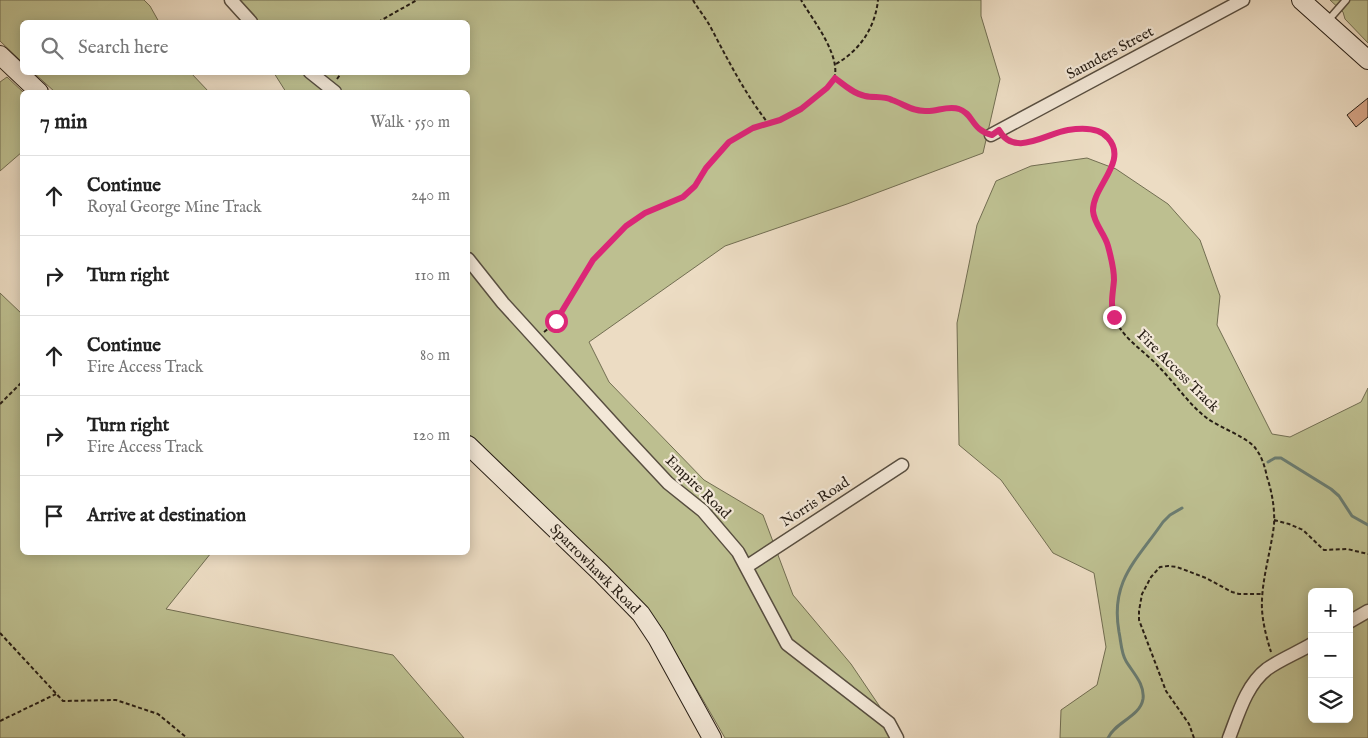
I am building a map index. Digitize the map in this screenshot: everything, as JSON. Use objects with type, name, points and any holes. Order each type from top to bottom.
[{"type":"street","points":[[231,0],[249,20]]},
{"type":"street","name":"Saunders Street","points":[[995,132],[1243,0]]},
{"type":"street","points":[[1301,0],[1368,60]]},
{"type":"street","points":[[1317,0],[1368,55]]},
{"type":"street","points":[[0,55],[20,74]]},
{"type":"street","points":[[21,75],[37,90]]},
{"type":"street","points":[[314,75],[332,90]]},
{"type":"street","name":"Empire Road","points":[[470,262],[503,303],[668,483],[703,511],[738,552],[787,644],[890,723],[897,738]]},
{"type":"street","name":"Sparrowhawk Road","points":[[470,447],[641,614],[657,638],[712,738]]},
{"type":"street","name":"Norris Road","points":[[746,566],[902,465]]},
{"type":"street","points":[[1353,620],[1368,611]]},
{"type":"street","points":[[1229,738],[1248,691],[1265,671],[1308,646]]},
{"type":"lane","points":[[1332,16],[1346,0]]},
{"type":"path","points":[[382,20],[417,0]]},
{"type":"path","points":[[693,0],[756,107],[768,123]]},
{"type":"path","points":[[535,338],[556,321],[593,260],[626,226],[645,213],[683,197],[695,186],[706,168],[729,142],[748,130],[801,109],[827,88],[835,78],[837,74],[836,64],[820,31],[801,0]]},
{"type":"path","points":[[836,64],[854,50],[867,35],[876,14],[878,0]]},
{"type":"path","name":"Fire Access Track","points":[[835,78],[861,95],[886,98],[910,109],[927,112],[953,108],[961,110],[966,113],[978,129],[995,132],[1005,138],[1021,143],[1034,141],[1056,132],[1080,129],[1097,131],[1107,136],[1111,141],[1114,153],[1113,165],[1095,198],[1093,211],[1097,224],[1108,244],[1113,266],[1114,281],[1111,304],[1114,317],[1123,332],[1157,364],[1195,408],[1213,423],[1255,447],[1262,460],[1269,483],[1274,520],[1263,594],[1264,626],[1270,650],[1276,663]]},
{"type":"path","points":[[0,404],[20,384]]},
{"type":"path","points":[[1274,520],[1303,530],[1324,550],[1347,549],[1368,554]]},
{"type":"path","points":[[1194,738],[1189,724],[1166,691],[1141,626],[1139,611],[1146,585],[1160,567],[1172,566],[1206,578],[1232,592],[1263,594]]},
{"type":"path","points":[[0,633],[63,701],[116,700],[158,714],[187,738]]},
{"type":"path","points":[[0,721],[56,694]]},
{"type":"green space","points":[[0,0],[144,0],[150,6],[158,20],[20,20],[20,60],[0,41]]},
{"type":"green space","points":[[233,0],[981,0],[981,16],[1000,79],[983,153],[847,204],[725,246],[589,342],[609,382],[704,480],[763,515],[793,595],[851,664],[901,738],[725,738],[659,624],[470,435],[470,90],[285,90],[275,75],[470,75],[470,20],[245,20]]},
{"type":"green space","points":[[1330,0],[1368,0],[1368,43],[1345,19],[1343,12]]},
{"type":"green space","points":[[36,75],[193,75],[207,90],[53,90]]},
{"type":"green space","points":[[7,77],[21,90],[20,154],[0,171],[0,82]]},
{"type":"green space","points":[[1087,158],[1116,169],[1168,204],[1200,240],[1220,296],[1217,325],[1272,434],[1290,437],[1361,402],[1368,388],[1368,738],[1060,738],[1061,710],[1097,685],[1106,647],[1094,573],[1053,553],[1001,480],[959,445],[957,323],[977,225],[996,181],[1031,166]]},
{"type":"green space","points":[[0,293],[20,312],[20,555],[209,555],[166,609],[393,655],[464,738],[0,738]]},
{"type":"building","points":[[1368,98],[1368,117],[1356,127],[1347,115]]},
{"type":"waterway","points":[[1268,462],[1275,458],[1281,458],[1331,489],[1339,496],[1352,516],[1368,525]]},
{"type":"waterway","points":[[1108,738],[1111,732],[1137,710],[1143,699],[1142,688],[1124,658],[1121,647],[1117,614],[1118,599],[1122,585],[1127,572],[1163,522],[1182,508]]},
{"type":"route","points":[[556,321],[593,260],[626,226],[654,208],[683,197],[695,186],[706,168],[729,142],[743,132],[780,120],[801,109],[820,95],[835,78],[857,94],[892,99],[903,106],[918,111],[927,112],[957,108],[966,113],[974,125],[982,132],[992,135],[999,130],[1005,138],[1015,142],[1028,143],[1056,132],[1069,130],[1090,129],[1107,136],[1113,146],[1113,165],[1097,193],[1093,204],[1093,211],[1097,224],[1108,244],[1113,266],[1114,281],[1111,304],[1114,317]]}]
